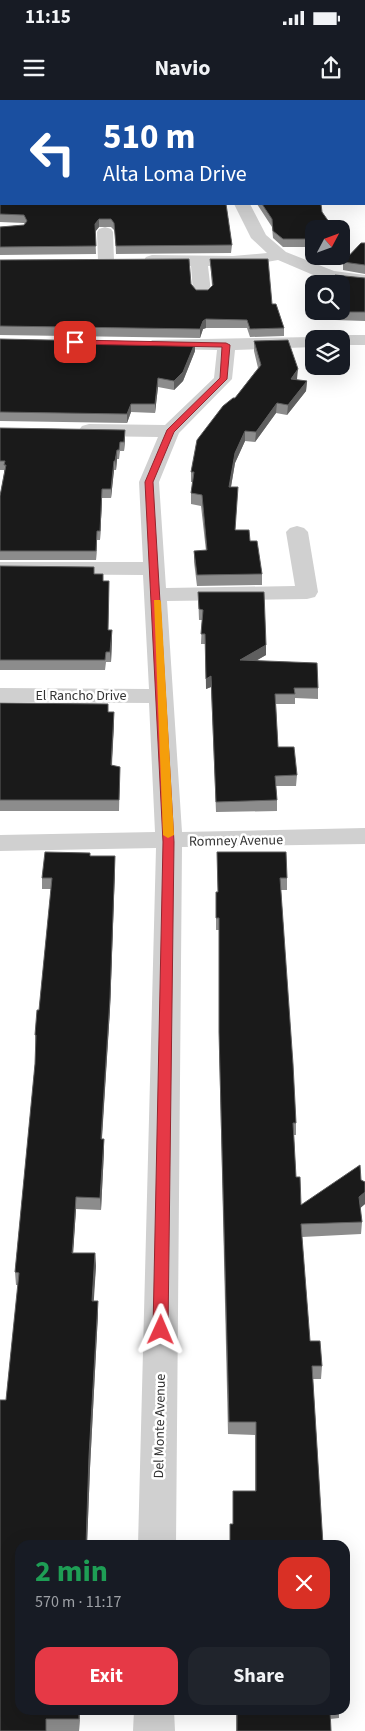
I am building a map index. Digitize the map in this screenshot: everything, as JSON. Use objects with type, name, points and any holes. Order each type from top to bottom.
[{"type":"street","points":[[242,205],[259,238],[280,255],[331,276],[365,280]]},
{"type":"street","points":[[105,232],[106,260]]},
{"type":"street","points":[[87,260],[199,260],[266,258],[280,255]]},
{"type":"street","points":[[199,260],[202,292]]},
{"type":"street","points":[[350,340],[365,340]]},
{"type":"street","points":[[138,344],[226,345],[305,342]]},
{"type":"street","name":"Del Monte Avenue","points":[[157,1540],[169,842],[149,482],[170,431],[223,379],[226,345]]},
{"type":"street","points":[[66,430],[170,431]]},
{"type":"street","points":[[0,568],[156,582],[307,592],[297,532]]},
{"type":"street","name":"El Rancho Drive","points":[[0,695],[162,696]]},
{"type":"street","name":"Romney Avenue","points":[[0,843],[169,842],[358,837]]},
{"type":"street","points":[[154,1715],[154,1731]]},
{"type":"building","points":[[0,205],[226,205],[232,245],[116,246],[114,223],[111,219],[99,219],[95,224],[96,246],[0,247],[0,227],[24,225],[27,221],[24,215],[0,214]]},
{"type":"building","points":[[263,205],[321,205],[322,212],[328,220],[305,220],[305,239],[283,239],[273,231],[272,219]]},
{"type":"building","points":[[361,243],[365,243],[365,265],[350,263],[350,255]]},
{"type":"building","points":[[189,259],[191,284],[196,290],[208,290],[213,285],[210,259],[268,259],[272,304],[276,304],[284,328],[250,329],[247,320],[206,319],[203,321],[200,329],[0,326],[0,260]]},
{"type":"building","points":[[350,276],[365,278],[365,312],[350,312]]},
{"type":"building","points":[[0,339],[195,343],[183,372],[174,381],[158,378],[155,404],[131,404],[127,414],[0,412]]},
{"type":"building","points":[[288,340],[298,369],[291,379],[307,381],[288,405],[277,403],[256,432],[245,431],[235,453],[229,487],[238,487],[235,530],[249,530],[250,541],[257,541],[262,574],[197,575],[194,551],[207,550],[202,495],[191,493],[194,472],[191,472],[197,440],[223,406],[235,398],[261,365],[254,341]]},
{"type":"building","points":[[0,428],[125,430],[124,442],[120,442],[114,461],[111,489],[102,489],[100,531],[97,531],[96,551],[0,551],[0,496],[6,465],[4,465],[5,461],[0,461]]},
{"type":"building","points":[[0,566],[94,567],[94,574],[103,574],[103,581],[109,581],[108,630],[112,630],[110,652],[106,652],[105,660],[0,660]]},
{"type":"building","points":[[198,592],[264,592],[266,645],[240,660],[317,663],[318,688],[294,688],[295,694],[275,694],[278,747],[294,747],[297,775],[275,776],[277,800],[216,802],[211,676],[206,679],[205,634],[201,634],[203,610],[199,609]]},
{"type":"building","points":[[0,703],[108,704],[108,712],[114,712],[111,765],[120,767],[119,800],[0,800]]},
{"type":"building","points":[[45,852],[90,853],[90,856],[115,856],[110,998],[101,1139],[104,1139],[100,1198],[76,1197],[72,1253],[95,1253],[92,1301],[98,1301],[86,1540],[15,1540],[15,1715],[79,1715],[79,1719],[46,1719],[46,1731],[0,1731],[0,1400],[6,1400],[19,1273],[15,1272],[35,1064],[37,1010],[39,1010],[52,878],[42,878]]},
{"type":"building","points":[[217,852],[286,852],[287,878],[280,878],[293,1064],[296,1123],[293,1123],[296,1177],[300,1177],[301,1205],[360,1165],[361,1180],[365,1182],[365,1192],[359,1197],[362,1222],[301,1224],[310,1341],[320,1341],[322,1366],[312,1366],[323,1540],[230,1540],[230,1524],[233,1524],[233,1491],[256,1491],[256,1422],[229,1422],[219,1032],[219,918],[216,918],[216,892],[218,892]]},
{"type":"building","points":[[237,1715],[330,1715],[331,1731],[237,1731]]},
{"type":"slow traffic","points":[[157,602],[168,835]]},
{"type":"route","points":[[75,342],[226,345],[223,379],[170,431],[149,482],[169,842],[161,1330]]}]
